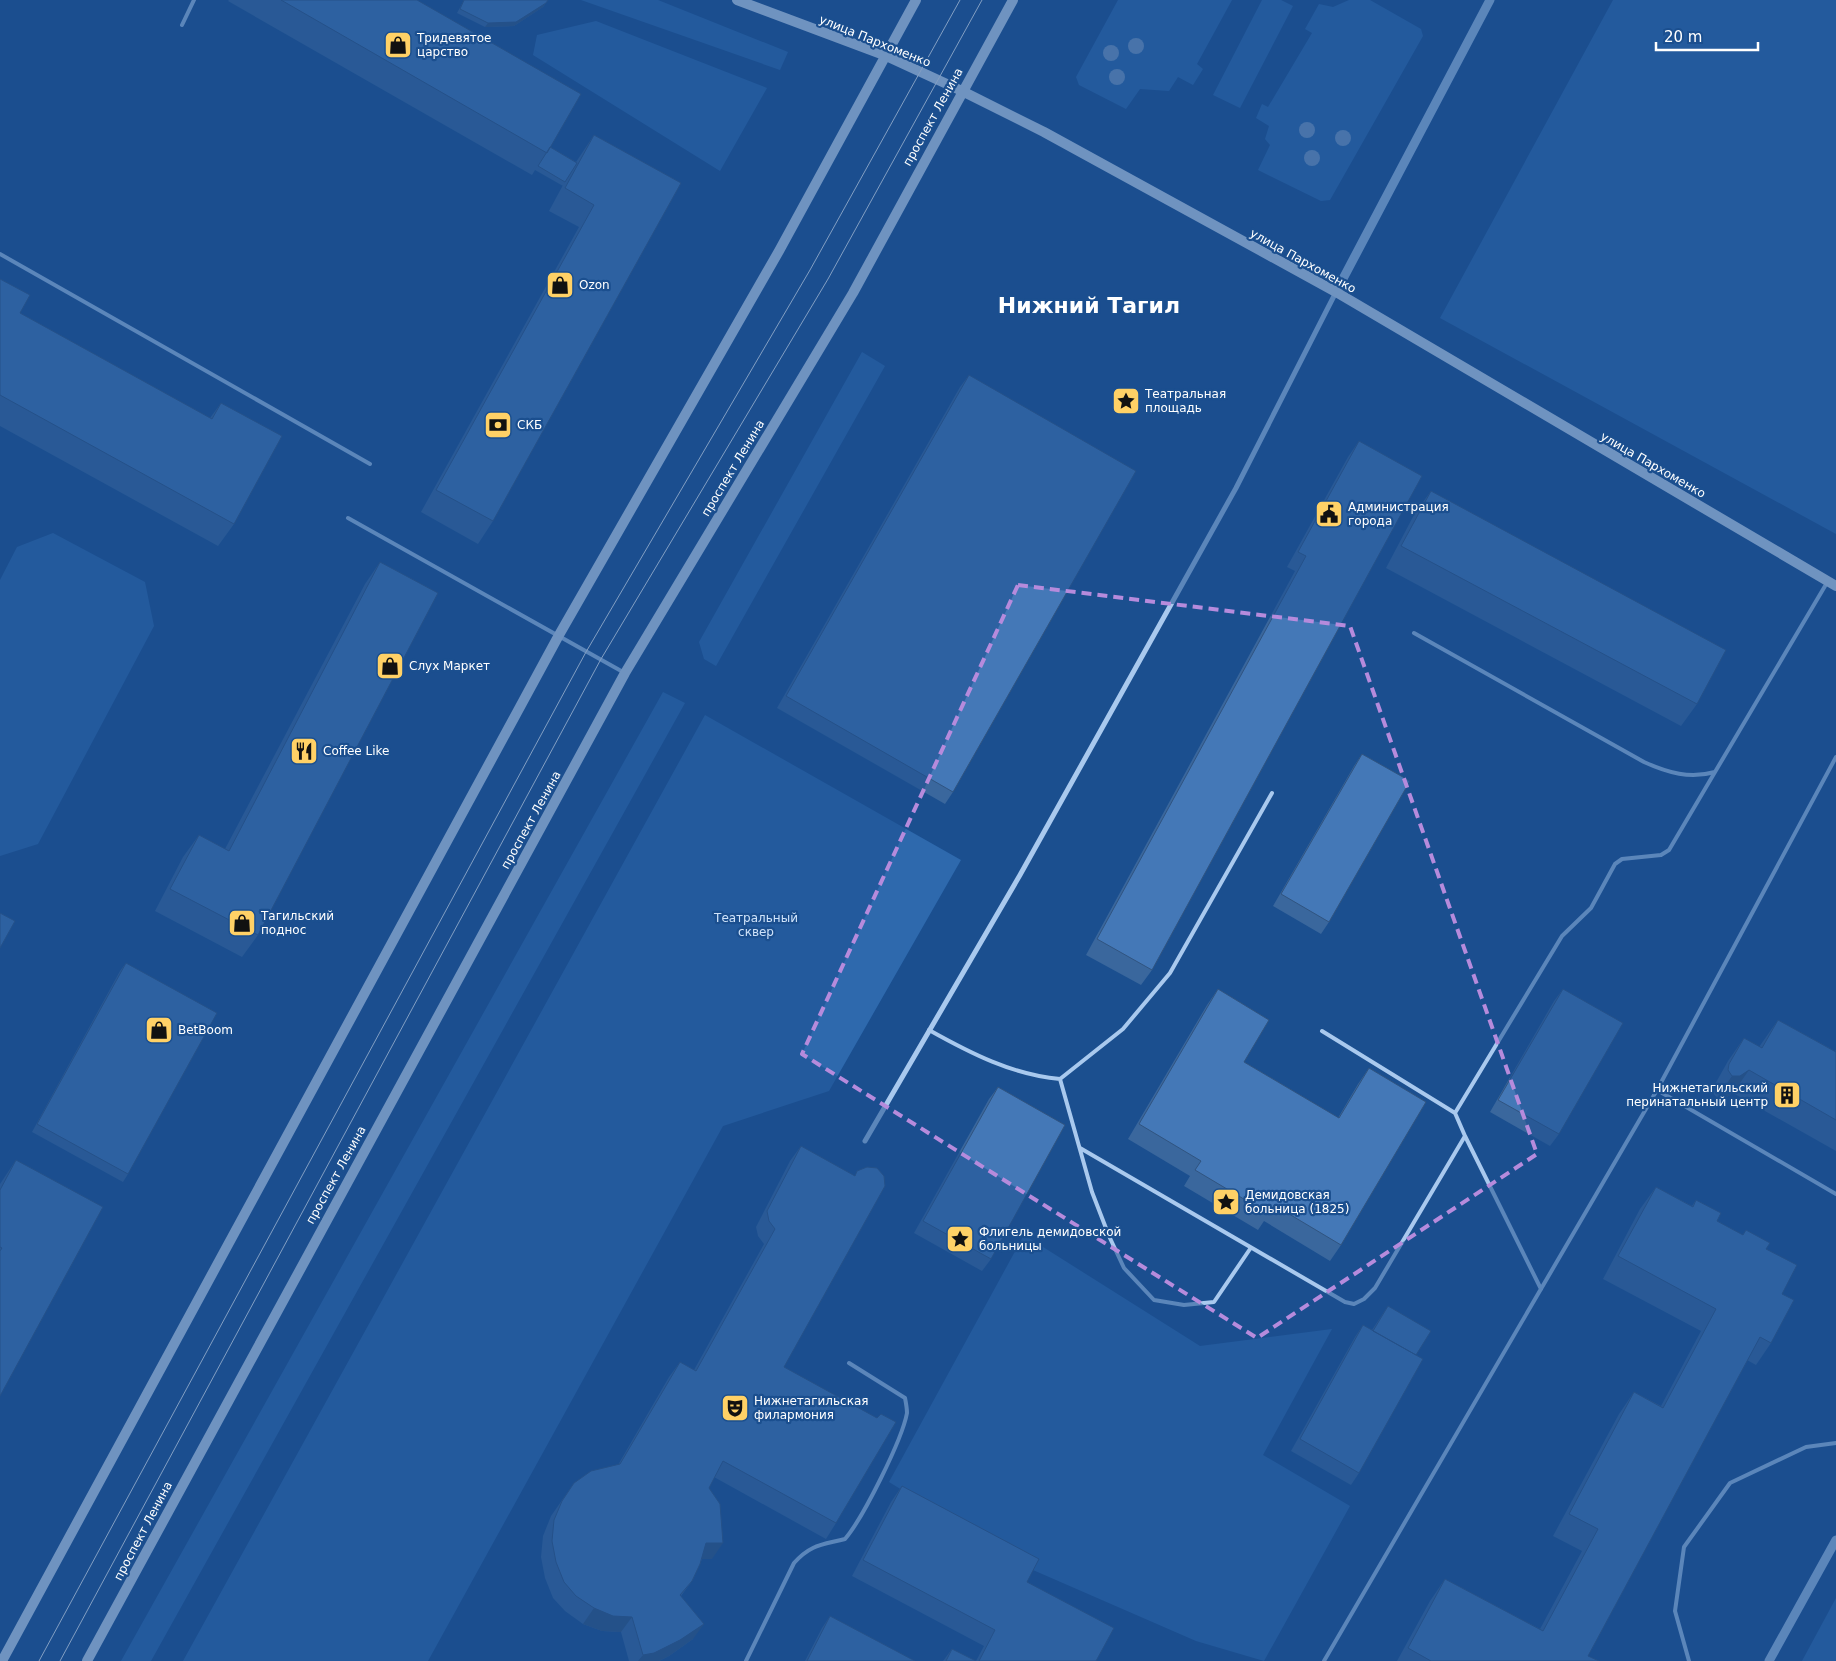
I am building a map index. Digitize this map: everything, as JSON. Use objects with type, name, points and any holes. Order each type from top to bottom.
[{"type":"main road","name":"улица Пархоменко","points":[[737,0],[884,55],[962,90],[1044,132],[1336,292],[1832,583]]},
{"type":"main road","points":[[2,1661],[559,635],[779,252],[884,55],[916,0]]},
{"type":"main road","name":"проспект Ленина","points":[[87,1661],[626,673],[852,292],[1012,0]]},
{"type":"street","points":[[865,1141],[928,1030],[1025,867],[1236,488],[1336,292],[1490,0]]},
{"type":"street","points":[[1769,1661],[1836,1540]]},
{"type":"lane","points":[[182,25],[194,0]]},
{"type":"lane","points":[[0,254],[370,464]]},
{"type":"lane","points":[[348,518],[626,673]]},
{"type":"lane","points":[[1455,1112],[1562,936],[1590,908],[1615,864],[1622,859],[1660,855],[1669,850],[1832,583]]},
{"type":"lane","points":[[1414,633],[1666,772],[1699,776],[1715,772]]},
{"type":"lane","points":[[1324,1661],[1657,1090],[1836,757]]},
{"type":"lane","points":[[928,1030],[1016,1072],[1060,1079],[1123,1029],[1170,973],[1272,793]]},
{"type":"lane","points":[[1322,1031],[1455,1112],[1465,1136],[1542,1290]]},
{"type":"lane","points":[[1060,1079],[1092,1192],[1108,1236],[1124,1268],[1154,1300],[1184,1305],[1214,1302],[1250,1248]]},
{"type":"lane","points":[[1657,1090],[1836,1194]]},
{"type":"lane","points":[[1080,1148],[1250,1248],[1345,1302],[1354,1304],[1364,1299],[1375,1288],[1465,1136]]},
{"type":"lane","points":[[746,1661],[794,1563],[806,1550],[818,1544],[845,1539],[865,1508],[901,1432],[907,1412],[905,1398],[849,1363]]},
{"type":"lane","points":[[1689,1661],[1675,1611],[1684,1547],[1730,1483],[1806,1447],[1836,1443]]},
{"type":"highlighted area","points":[[1018,585],[1350,626],[1537,1154],[1257,1338],[802,1054]]},
{"type":"green space","points":[[581,0],[658,0],[788,52],[780,70]]},
{"type":"green space","points":[[1118,0],[1232,0],[1197,64],[1203,69],[1193,85],[1178,77],[1169,91],[1140,89],[1126,109],[1079,85],[1076,77]]},
{"type":"green space","points":[[1262,0],[1281,0],[1293,6],[1240,108],[1213,95]]},
{"type":"green space","points":[[1349,0],[1370,0],[1421,29],[1423,36],[1330,200],[1321,201],[1258,170],[1270,145],[1265,139],[1269,126],[1256,118],[1262,104],[1268,107],[1312,33],[1305,29],[1319,4],[1333,7]]},
{"type":"green space","points":[[1613,0],[1836,0],[1836,534],[1440,318]]},
{"type":"green space","points":[[596,21],[767,88],[720,171],[533,55],[537,35]]},
{"type":"green space","points":[[862,352],[885,366],[716,666],[704,659],[699,642]]},
{"type":"green space","points":[[53,533],[145,582],[154,626],[38,844],[0,856],[0,580],[17,547]]},
{"type":"green space","points":[[663,692],[685,703],[151,1661],[121,1661]]},
{"type":"green space","name":"Театральный сквер","points":[[705,715],[961,860],[829,1091],[723,1126],[428,1661],[183,1661]]},
{"type":"green space","points":[[1024,1235],[1200,1346],[1332,1329],[1263,1455],[1350,1506],[1264,1661],[1196,1641],[1033,1570],[889,1482]]},
{"type":"green space","points":[[1836,1598],[1836,1661],[1802,1661]]},
{"type":"building","points":[[281,0],[417,0],[581,94],[547,153]]},
{"type":"building","points":[[464,0],[548,0],[516,22],[488,23],[460,9]]},
{"type":"building","points":[[594,135],[681,183],[493,521],[436,490],[594,205],[565,188]]},
{"type":"building","points":[[550,147],[577,163],[565,182],[538,166]]},
{"type":"building","points":[[0,279],[30,295],[20,313],[212,419],[221,403],[282,436],[234,524],[0,395]]},
{"type":"building","points":[[969,375],[1136,471],[953,792],[786,696]]},
{"type":"building","points":[[1359,441],[1422,476],[1152,970],[1097,939],[1306,556],[1298,552]]},
{"type":"building","points":[[1431,491],[1726,650],[1697,704],[1401,546]]},
{"type":"building","points":[[380,562],[438,593],[258,935],[170,889],[199,835],[229,851]]},
{"type":"building","points":[[1362,754],[1410,781],[1329,922],[1281,894]]},
{"type":"building","points":[[0,913],[15,921],[0,948]]},
{"type":"building","points":[[126,963],[217,1013],[128,1174],[37,1124]]},
{"type":"building","points":[[1218,989],[1269,1020],[1244,1062],[1339,1118],[1369,1068],[1426,1102],[1341,1245],[1274,1205],[1269,1214],[1195,1170],[1201,1161],[1139,1124]]},
{"type":"building","points":[[1563,989],[1623,1023],[1559,1134],[1498,1100]]},
{"type":"building","points":[[1778,1020],[1836,1052],[1836,1120],[1749,1070],[1740,1076],[1732,1076],[1728,1070],[1729,1064],[1744,1038],[1762,1048]]},
{"type":"building","points":[[998,1087],[1065,1125],[991,1259],[923,1221]]},
{"type":"building","name":"Нижнетагильская филармония","points":[[801,1146],[855,1176],[857,1171],[867,1167],[877,1168],[884,1176],[885,1186],[784,1367],[877,1418],[881,1414],[896,1422],[836,1523],[723,1461],[709,1488],[720,1504],[723,1543],[706,1543],[700,1564],[692,1581],[680,1595],[704,1624],[680,1640],[654,1653],[643,1655],[632,1617],[613,1616],[594,1608],[576,1596],[564,1582],[556,1562],[552,1541],[554,1520],[562,1501],[574,1483],[591,1471],[620,1464],[680,1362],[696,1371],[775,1229],[769,1221],[767,1211]]},
{"type":"building","points":[[16,1160],[103,1207],[0,1396],[0,1251],[2,1248],[0,1247],[0,1190]]},
{"type":"building","points":[[1656,1187],[1693,1207],[1696,1200],[1721,1213],[1717,1221],[1743,1235],[1746,1230],[1770,1243],[1766,1249],[1797,1265],[1782,1294],[1794,1300],[1771,1343],[1760,1337],[1588,1656],[1599,1661],[1431,1661],[1408,1648],[1445,1579],[1543,1631],[1598,1529],[1569,1514],[1634,1392],[1663,1408],[1716,1309],[1618,1256]]},
{"type":"building","points":[[1388,1306],[1431,1331],[1416,1355],[1373,1331]]},
{"type":"building","points":[[1363,1325],[1423,1359],[1359,1473],[1300,1439]]},
{"type":"building","points":[[902,1486],[1039,1559],[1027,1582],[1114,1628],[1096,1661],[979,1661],[995,1630],[863,1560]]},
{"type":"building","points":[[830,1616],[915,1661],[807,1661]]},
{"type":"building","points":[[952,1649],[976,1661],[946,1661]]},
{"type":"tram line","points":[[39,1661],[586,652],[810,270],[960,0]]},
{"type":"tram line","points":[[60,1661],[601,659],[828,279],[982,0]]},
{"type":"place","name":"Тридевятое царство","points":[[398,45]]},
{"type":"place","name":"Ozon","points":[[560,285]]},
{"type":"place","name":"Театральная площадь","points":[[1126,401]]},
{"type":"place","name":"СКБ","points":[[498,425]]},
{"type":"place","name":"Администрация города","points":[[1329,514]]},
{"type":"place","name":"Слух Маркет","points":[[390,666]]},
{"type":"place","name":"Coffee Like","points":[[304,751]]},
{"type":"place","name":"Тагильский поднос","points":[[242,923]]},
{"type":"place","name":"BetBoom","points":[[159,1030]]},
{"type":"place","name":"Нижнетагильский перинатальный центр","points":[[1787,1095]]},
{"type":"place","name":"Демидовская больница (1825)","points":[[1226,1202]]},
{"type":"place","name":"Флигель демидовской больницы","points":[[960,1239]]},
{"type":"place","name":"Нижнетагильская филармония","points":[[735,1408]]},
{"type":"district","name":"Нижний Тагил","points":[[1089,305]]}]
